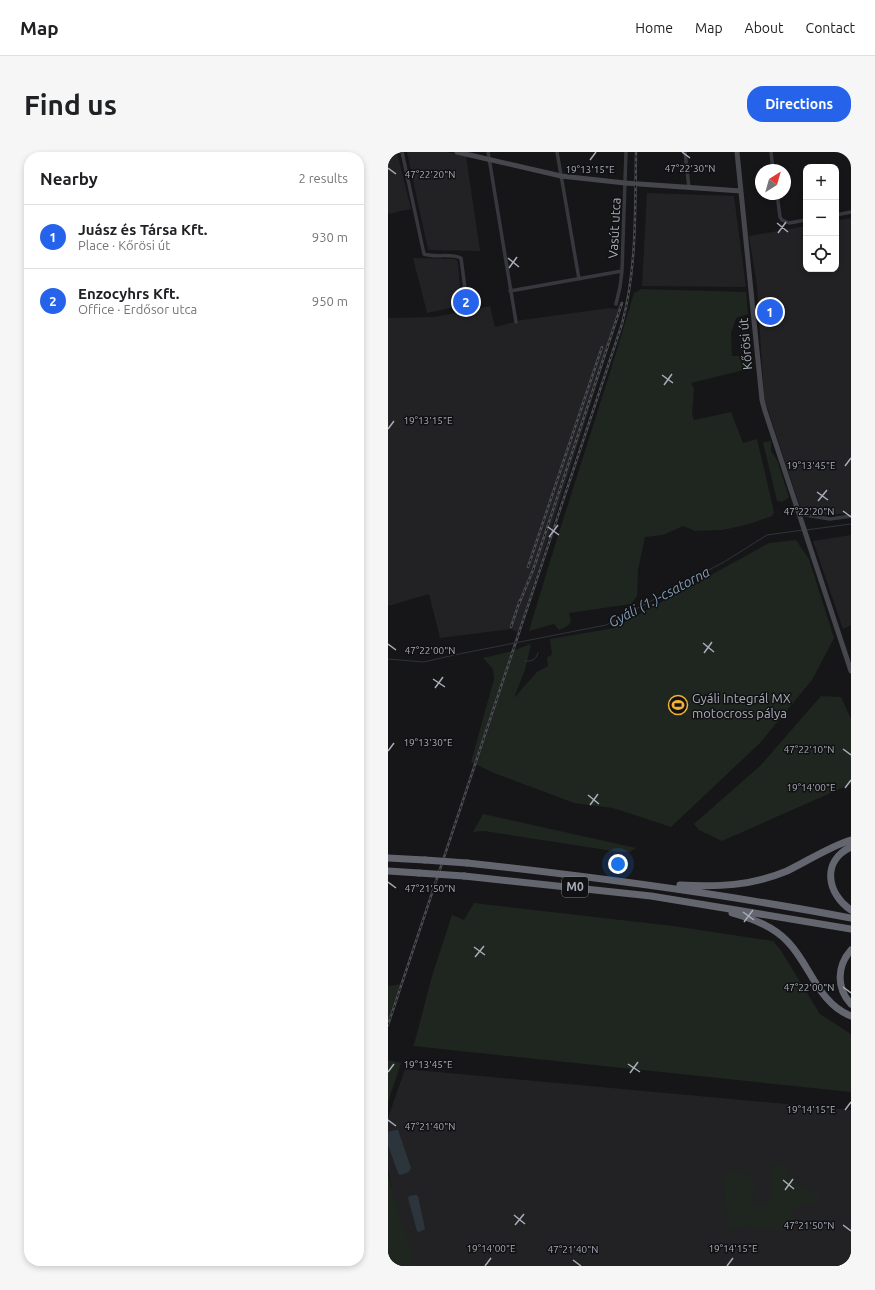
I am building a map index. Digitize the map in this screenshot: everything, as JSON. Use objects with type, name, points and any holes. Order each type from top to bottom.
[{"type":"highway","points":[[654,885],[672,884],[725,886],[757,881],[787,870],[837,845],[851,840]]},
{"type":"highway","points":[[851,847],[842,852],[835,861],[830,878],[832,890],[842,904],[851,910]]},
{"type":"highway","name":"M0","points":[[388,858],[425,860],[557,873],[654,885],[851,918]]},
{"type":"highway","name":"M0","points":[[388,871],[464,876],[599,890],[685,901],[851,929]]},
{"type":"highway","points":[[685,901],[697,906],[725,911],[750,918],[773,930],[793,948],[821,991],[830,1002],[851,1016]]},
{"type":"highway","points":[[851,950],[844,960],[840,977],[842,990],[851,1004]]},
{"type":"main road","points":[[457,152],[561,176],[625,183],[741,191]]},
{"type":"main road","name":"Kőrösi út","points":[[737,152],[761,395],[803,528],[851,671]]},
{"type":"street","points":[[402,152],[424,254],[429,256],[456,256],[461,258],[466,304]]},
{"type":"street","points":[[488,152],[516,322]]},
{"type":"street","points":[[557,152],[579,279]]},
{"type":"street","name":"Vasút utca","points":[[616,304],[622,271],[626,152]]},
{"type":"street","points":[[685,152],[689,188]]},
{"type":"street","points":[[770,152],[772,164]]},
{"type":"street","points":[[778,200],[780,217],[783,221],[789,223],[803,221]]},
{"type":"street","points":[[839,214],[851,212]]},
{"type":"street","points":[[510,291],[622,271]]},
{"type":"street","points":[[799,514],[830,519],[851,516]]},
{"type":"shaded area","points":[[388,152],[397,152],[411,209],[388,214]]},
{"type":"shaded area","points":[[407,152],[446,152],[466,156],[480,251],[428,250]]},
{"type":"shaded area","points":[[647,193],[734,196],[746,287],[642,286]]},
{"type":"shaded area","points":[[851,218],[851,513],[826,515],[801,510],[764,398],[757,286],[749,236],[803,227],[803,272],[839,272],[839,220]]},
{"type":"shaded area","points":[[413,258],[455,259],[458,262],[460,306],[427,313]]},
{"type":"shaded area","points":[[641,289],[746,292],[748,314],[736,318],[731,333],[732,356],[747,356],[748,369],[691,383],[694,389],[692,414],[694,420],[731,412],[743,443],[757,439],[774,512],[772,516],[749,524],[723,530],[695,531],[683,526],[663,535],[645,537],[638,570],[637,596],[631,604],[569,613],[571,622],[566,627],[559,630],[554,624],[529,631],[634,293]]},
{"type":"shaded area","points":[[620,302],[623,303],[518,632],[511,629],[440,638],[429,594],[388,606],[388,318],[435,317],[490,306],[495,327],[522,320],[610,308],[617,309]]},
{"type":"shaded area","points":[[771,441],[771,451],[777,460],[789,497],[782,502],[777,501],[763,442]]},
{"type":"shaded area","points":[[851,535],[851,625],[843,629],[813,541]]},
{"type":"shaded area","name":"Gyáli Integrál MX motocross pálya","points":[[796,540],[809,559],[834,638],[812,680],[760,743],[671,827],[613,808],[574,803],[494,773],[471,762],[494,679],[493,669],[483,658],[512,651],[531,644],[525,670],[514,698],[537,672],[548,666],[547,657],[552,655],[550,639],[614,628],[769,543]]},
{"type":"shaded area","points":[[821,696],[841,697],[851,719],[851,784],[722,841],[699,830],[694,824],[761,765]]},
{"type":"shaded area","points":[[483,814],[636,848],[630,852],[619,852],[484,831],[473,832]]},
{"type":"shaded area","points":[[474,903],[673,926],[773,941],[780,949],[820,1014],[851,1034],[851,1092],[413,1046],[432,976],[452,915],[464,920]]},
{"type":"shaded area","points":[[402,984],[388,1025],[388,986]]},
{"type":"shaded area","points":[[388,1060],[401,1063],[388,1102]]},
{"type":"shaded area","points":[[405,1069],[851,1110],[851,1266],[409,1266],[388,1170],[388,1118]]},
{"type":"shaded area","points":[[398,1130],[411,1168],[409,1172],[400,1175],[388,1145],[388,1132]]},
{"type":"shaded area","points":[[783,1162],[797,1185],[807,1187],[821,1197],[820,1203],[802,1204],[798,1206],[792,1212],[788,1225],[778,1230],[755,1228],[747,1225],[730,1230],[727,1226],[723,1173],[740,1171],[751,1177],[755,1181],[755,1191],[751,1201],[760,1207],[771,1200],[772,1189],[770,1169],[775,1163]]},
{"type":"shaded area","points":[[388,1175],[415,1266],[388,1266]]},
{"type":"shaded area","points":[[409,1196],[418,1196],[425,1229],[419,1232],[417,1231],[408,1198]]},
{"type":"waterway","name":"Gyáli (1.)-csatorna","points":[[806,530],[851,524]]},
{"type":"waterway","name":"Gyáli (1.)-csatorna","points":[[388,659],[424,662],[606,625],[724,562],[767,535],[803,530]]},
{"type":"waterway","points":[[525,661],[533,660],[536,658],[538,653]]},
{"type":"railway","points":[[388,1025],[622,324],[627,303],[633,260],[636,152]]},
{"type":"railway","points":[[519,604],[533,570],[622,303]]},
{"type":"railway","points":[[528,567],[602,347]]},
{"type":"railway","points":[[511,627],[520,600]]},
{"type":"place","name":"Enzocyhrs Kft.","points":[[466,302]]},
{"type":"place","name":"Juász és Társa Kft.","points":[[770,312]]},
{"type":"place","name":"Gyáli Integrál MX motocross pálya","points":[[678,705]]}]
